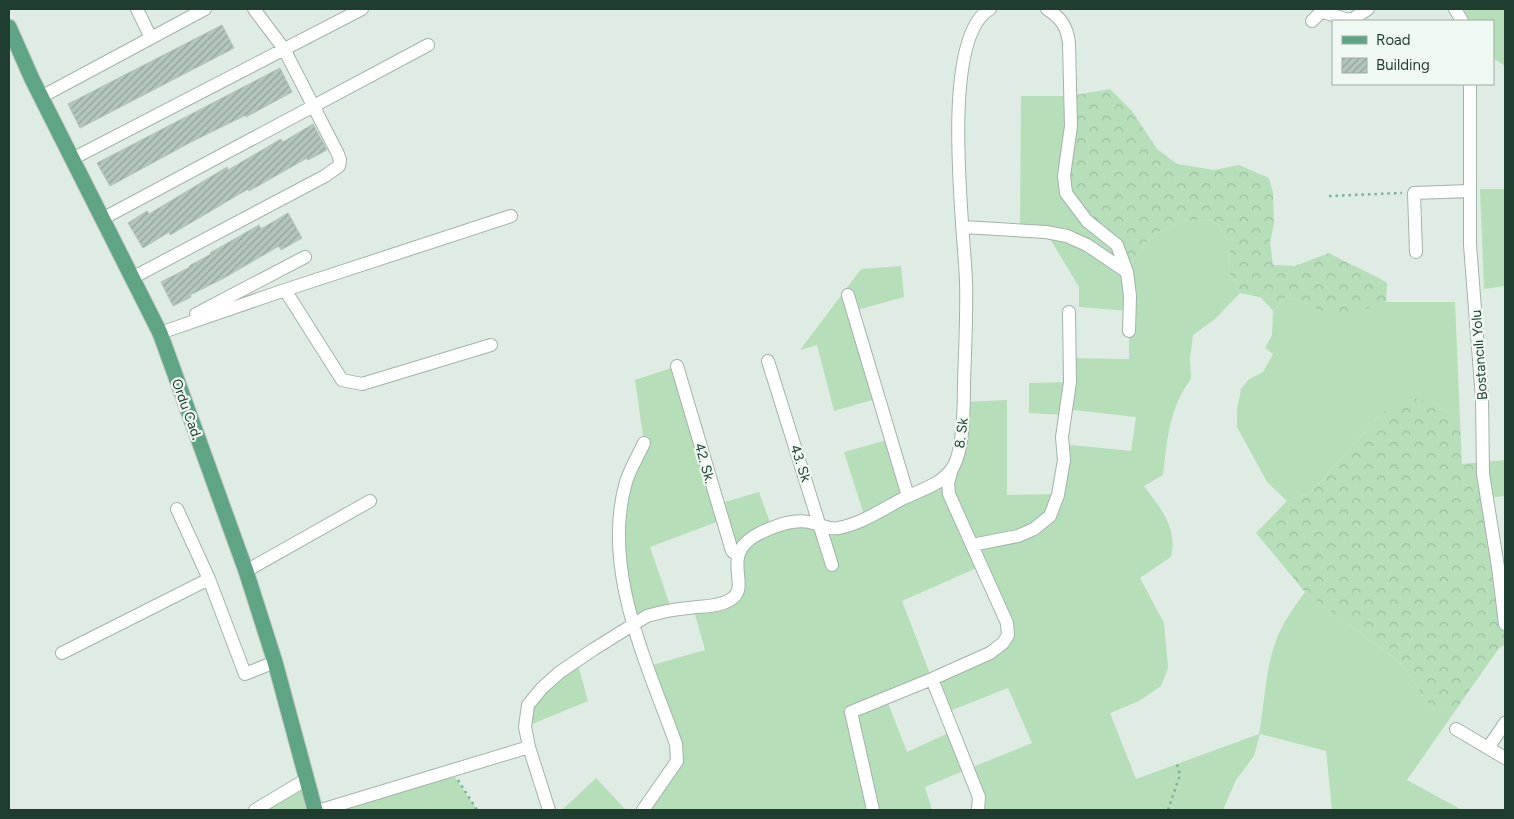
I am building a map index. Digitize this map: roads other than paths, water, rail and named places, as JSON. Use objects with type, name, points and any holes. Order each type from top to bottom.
[{"type":"main road","name":"Ordu Cad.","points":[[9,27],[41,97],[160,333],[246,571],[274,662],[315,810]]},
{"type":"street","points":[[136,9],[151,38]]},
{"type":"street","points":[[41,97],[206,9]]},
{"type":"street","points":[[132,278],[335,170],[339,166],[338,154],[284,49],[254,9]]},
{"type":"street","points":[[72,159],[362,9]]},
{"type":"street","points":[[1047,9],[1056,15],[1067,29],[1069,42],[1070,126],[1064,176],[1066,193],[1087,221],[1118,245],[1128,272],[1130,296],[1129,330]]},
{"type":"street","points":[[1312,21],[1321,12],[1330,13],[1340,19],[1351,20],[1368,9]]},
{"type":"street","points":[[1455,9],[1461,20]]},
{"type":"street","name":"8. Sk","points":[[932,679],[990,653],[1003,643],[1008,635],[1007,623],[949,494],[948,483],[960,451],[964,402],[966,282],[957,136],[960,87],[973,29],[988,10]]},
{"type":"street","points":[[102,219],[428,45]]},
{"type":"street","name":"Bostancılı Yolu","points":[[1470,85],[1470,245],[1482,398],[1483,474],[1505,624]]},
{"type":"street","points":[[1416,252],[1414,192],[1470,191]]},
{"type":"street","points":[[160,333],[511,216]]},
{"type":"street","points":[[963,227],[1046,232],[1067,236],[1087,244],[1128,272]]},
{"type":"street","points":[[160,333],[305,257]]},
{"type":"street","points":[[285,290],[342,380],[362,384],[491,345]]},
{"type":"street","points":[[848,295],[908,496]]},
{"type":"street","points":[[972,546],[1018,536],[1034,529],[1050,516],[1058,494],[1064,460],[1062,437],[1070,382],[1070,312]]},
{"type":"street","name":"43. Sk","points":[[768,361],[832,565]]},
{"type":"street","name":"42. Sk.","points":[[677,366],[732,551],[738,556]]},
{"type":"street","points":[[643,810],[677,761],[676,744],[624,592],[618,551],[622,504],[627,481],[644,443]]},
{"type":"street","points":[[549,810],[529,747],[525,727],[528,705],[542,688],[594,648],[634,624],[657,613],[720,605],[733,599],[738,586],[739,550],[744,543],[760,533],[799,520],[836,529],[845,526],[938,481],[952,469]]},
{"type":"street","points":[[246,571],[370,501]]},
{"type":"street","points":[[178,509],[246,674],[274,662]]},
{"type":"street","points":[[62,653],[208,579]]},
{"type":"street","points":[[873,810],[851,712],[932,679],[979,797],[978,810]]},
{"type":"street","points":[[1488,748],[1505,723]]},
{"type":"street","points":[[1456,729],[1505,758]]},
{"type":"street","points":[[321,810],[529,747]]},
{"type":"street","points":[[255,810],[307,779]]}]
